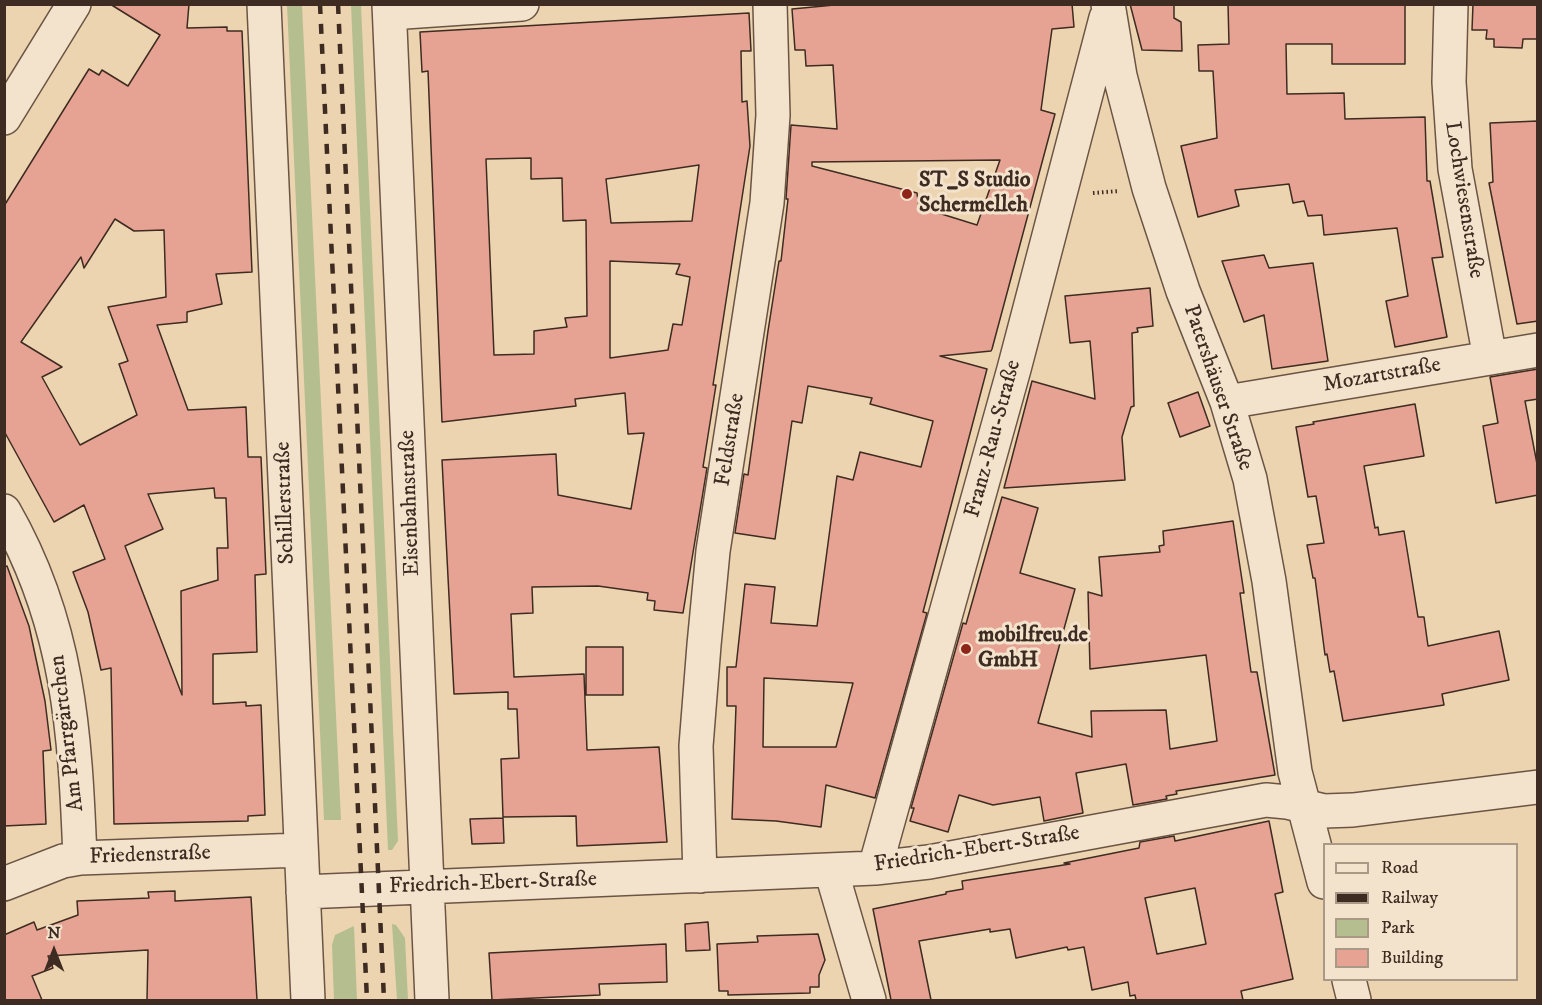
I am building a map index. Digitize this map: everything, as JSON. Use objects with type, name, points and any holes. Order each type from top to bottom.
[{"type":"street","points":[[4,118],[74,4]]},
{"type":"street","name":"Schillerstraße","points":[[264,4],[308,1000]]},
{"type":"street","points":[[390,9],[522,4]]},
{"type":"street","name":"Feldstraße","points":[[700,876],[696,746],[704,645],[714,551],[767,203],[773,115],[770,4]]},
{"type":"street","name":"Lochwiesenstraße","points":[[1451,4],[1450,101],[1455,169],[1490,358]]},
{"type":"street","name":"Patershäuser Straße","points":[[1108,7],[1126,99],[1149,189],[1183,291],[1227,402],[1241,445],[1261,532],[1295,772],[1306,806],[1323,878]]},
{"type":"street","name":"Franz-Rau-Straße","points":[[875,868],[1059,196],[1108,7]]},
{"type":"street","name":"Eisenbahnstraße","points":[[390,9],[432,1000]]},
{"type":"street","name":"Mozartstraße","points":[[1227,402],[1538,350]]},
{"type":"street","name":"Am Pfarrgärtchen","points":[[4,511],[32,562],[50,612],[66,678],[75,754],[80,858]]},
{"type":"street","name":"Friedrich-Ebert-Straße","points":[[303,892],[875,868],[929,862],[1266,800],[1324,811],[1353,810],[1538,787]]},
{"type":"street","name":"Friedenstraße","points":[[4,884],[63,861],[80,858],[301,850]]},
{"type":"street","points":[[831,870],[869,1000]]},
{"type":"street","points":[[1349,981],[1354,1000]]},
{"type":"path","points":[[1059,196],[1149,189]]},
{"type":"green space","points":[[287,5],[302,5],[341,820],[324,820]]},
{"type":"green space","points":[[351,5],[361,5],[398,841],[392,850],[388,850]]},
{"type":"green space","points":[[392,924],[396,925],[405,938],[408,1000],[397,1000]]},
{"type":"green space","points":[[354,926],[357,1000],[334,1000],[332,945],[335,935]]},
{"type":"building","points":[[110,4],[189,4],[187,28],[227,27],[227,31],[242,31],[252,272],[216,274],[222,304],[187,312],[187,322],[157,325],[188,410],[246,407],[248,457],[261,457],[266,574],[255,575],[257,652],[213,654],[213,704],[246,702],[246,706],[261,705],[265,815],[248,816],[248,821],[114,824],[111,668],[101,670],[88,612],[73,572],[105,559],[84,505],[54,522],[4,431],[4,206],[89,69],[99,75],[102,70],[128,86],[160,35]],"holes":[[[115,219],[134,231],[164,230],[166,297],[108,307],[128,361],[119,364],[137,415],[80,445],[42,377],[62,367],[21,342],[81,257],[84,268]],[[214,488],[215,498],[226,498],[228,548],[217,548],[218,580],[181,591],[182,695],[125,546],[163,529],[148,494]]]},
{"type":"building","points":[[845,4],[1072,4],[1074,27],[1052,29],[1041,110],[1055,114],[992,349],[991,351],[940,356],[987,369],[923,612],[927,613],[875,798],[826,785],[821,827],[776,821],[732,819],[736,706],[727,706],[727,667],[736,667],[745,584],[775,587],[771,623],[817,626],[837,476],[853,480],[860,452],[921,467],[933,421],[870,404],[872,398],[808,386],[802,423],[792,421],[775,539],[735,533],[744,474],[748,475],[768,331],[779,261],[781,261],[788,199],[786,199],[791,125],[837,129],[833,65],[806,66],[805,50],[795,50],[792,9]],"holes":[[[1000,160],[977,225],[919,207],[917,193],[812,166],[812,162]],[[764,678],[853,683],[836,747],[763,747]]]},
{"type":"building","points":[[1130,4],[1174,4],[1174,18],[1181,22],[1182,51],[1142,50]]},
{"type":"building","points":[[1228,4],[1405,4],[1405,64],[1332,64],[1332,44],[1286,44],[1287,94],[1344,93],[1345,119],[1425,117],[1427,181],[1430,181],[1443,257],[1432,258],[1447,337],[1395,347],[1386,301],[1408,296],[1397,228],[1324,235],[1322,215],[1308,216],[1304,201],[1293,203],[1289,184],[1235,190],[1239,206],[1198,217],[1181,146],[1217,138],[1213,71],[1199,71],[1198,45],[1229,44]]},
{"type":"building","points":[[1473,4],[1538,4],[1538,39],[1523,39],[1522,48],[1494,47],[1494,39],[1486,39],[1487,30],[1472,30]]},
{"type":"building","points":[[749,13],[751,51],[741,51],[742,102],[747,101],[750,146],[713,385],[716,385],[703,467],[707,468],[683,613],[654,610],[655,601],[647,600],[648,593],[598,586],[532,587],[533,613],[511,614],[514,677],[584,674],[587,750],[659,747],[667,842],[577,846],[576,816],[503,817],[501,759],[519,758],[517,709],[508,709],[508,692],[454,694],[442,460],[556,454],[558,495],[631,509],[644,433],[628,434],[625,393],[575,399],[576,406],[442,422],[428,71],[422,72],[420,32]],"holes":[[[531,158],[531,179],[562,178],[563,221],[586,220],[587,316],[565,318],[567,327],[534,331],[534,354],[494,355],[486,159]],[[699,165],[692,221],[611,223],[606,179]],[[610,261],[680,264],[676,274],[690,277],[682,325],[673,324],[668,350],[610,358]]]},
{"type":"building","points":[[1538,121],[1538,321],[1517,324],[1489,183],[1493,182],[1490,123]]},
{"type":"building","points":[[1264,255],[1269,268],[1313,263],[1328,361],[1272,369],[1264,315],[1244,322],[1222,261]]},
{"type":"building","points":[[1150,288],[1153,326],[1137,328],[1138,332],[1132,333],[1134,406],[1131,407],[1122,437],[1125,480],[1004,488],[1032,381],[1095,399],[1090,341],[1070,343],[1065,296]]},
{"type":"building","points":[[1538,369],[1538,399],[1525,401],[1538,469],[1538,495],[1496,503],[1483,426],[1498,423],[1490,377]]},
{"type":"building","points":[[1198,392],[1210,426],[1180,437],[1168,403]]},
{"type":"building","points":[[1415,404],[1424,456],[1364,466],[1375,528],[1378,527],[1379,535],[1404,531],[1418,617],[1424,617],[1428,646],[1499,631],[1509,680],[1442,694],[1444,705],[1343,721],[1334,671],[1330,672],[1327,654],[1325,655],[1315,578],[1313,578],[1307,545],[1324,543],[1316,496],[1308,497],[1296,427]]},
{"type":"building","points":[[1002,497],[1038,508],[1020,573],[1075,589],[1038,723],[1092,737],[1091,711],[1166,710],[1170,749],[1217,741],[1206,655],[1090,669],[1088,592],[1102,596],[1099,557],[1160,552],[1159,546],[1164,545],[1163,531],[1233,521],[1244,593],[1240,593],[1251,672],[1257,672],[1275,775],[1176,791],[1177,794],[1166,796],[1167,799],[1133,805],[1126,764],[1076,773],[1083,813],[1044,821],[1040,797],[993,805],[959,795],[948,832],[910,821],[914,808],[911,808],[963,623],[966,624]]},
{"type":"building","points":[[7,566],[29,626],[45,701],[51,750],[43,751],[46,824],[4,826],[4,567]]},
{"type":"building","points":[[586,647],[623,647],[623,695],[586,695]]},
{"type":"building","points":[[503,818],[504,843],[472,844],[470,819]]},
{"type":"building","points":[[1269,821],[1283,892],[1275,894],[1293,979],[1241,991],[1243,1000],[1136,1000],[1135,995],[1130,996],[1128,982],[1092,990],[1084,947],[1068,950],[1067,947],[1016,958],[1010,929],[990,932],[990,929],[919,941],[931,1000],[891,1000],[873,909],[963,889],[962,881],[1070,864],[1064,863],[1139,848],[1140,842],[1174,836],[1175,841]],"holes":[[[1195,888],[1206,944],[1157,954],[1145,898]]]},
{"type":"building","points":[[175,891],[175,901],[251,897],[257,1000],[147,1000],[148,950],[48,956],[53,968],[32,976],[42,1000],[4,1000],[4,935],[34,922],[37,930],[78,915],[77,901],[149,898],[148,892]]},
{"type":"building","points":[[708,922],[710,950],[686,951],[685,924]]},
{"type":"building","points":[[818,934],[825,960],[819,975],[819,987],[810,987],[810,993],[728,995],[728,991],[719,991],[717,944],[758,942],[757,936]]},
{"type":"building","points":[[666,944],[667,982],[599,984],[600,995],[492,1000],[489,953]]},
{"type":"railway","points":[[320,4],[367,1000]]},
{"type":"railway","points":[[338,4],[384,1000]]},
{"type":"place","name":"ST_S Studio Schermelleh","points":[[907,194]]},
{"type":"place","name":"mobilfreu.de GmbH","points":[[966,649]]}]
